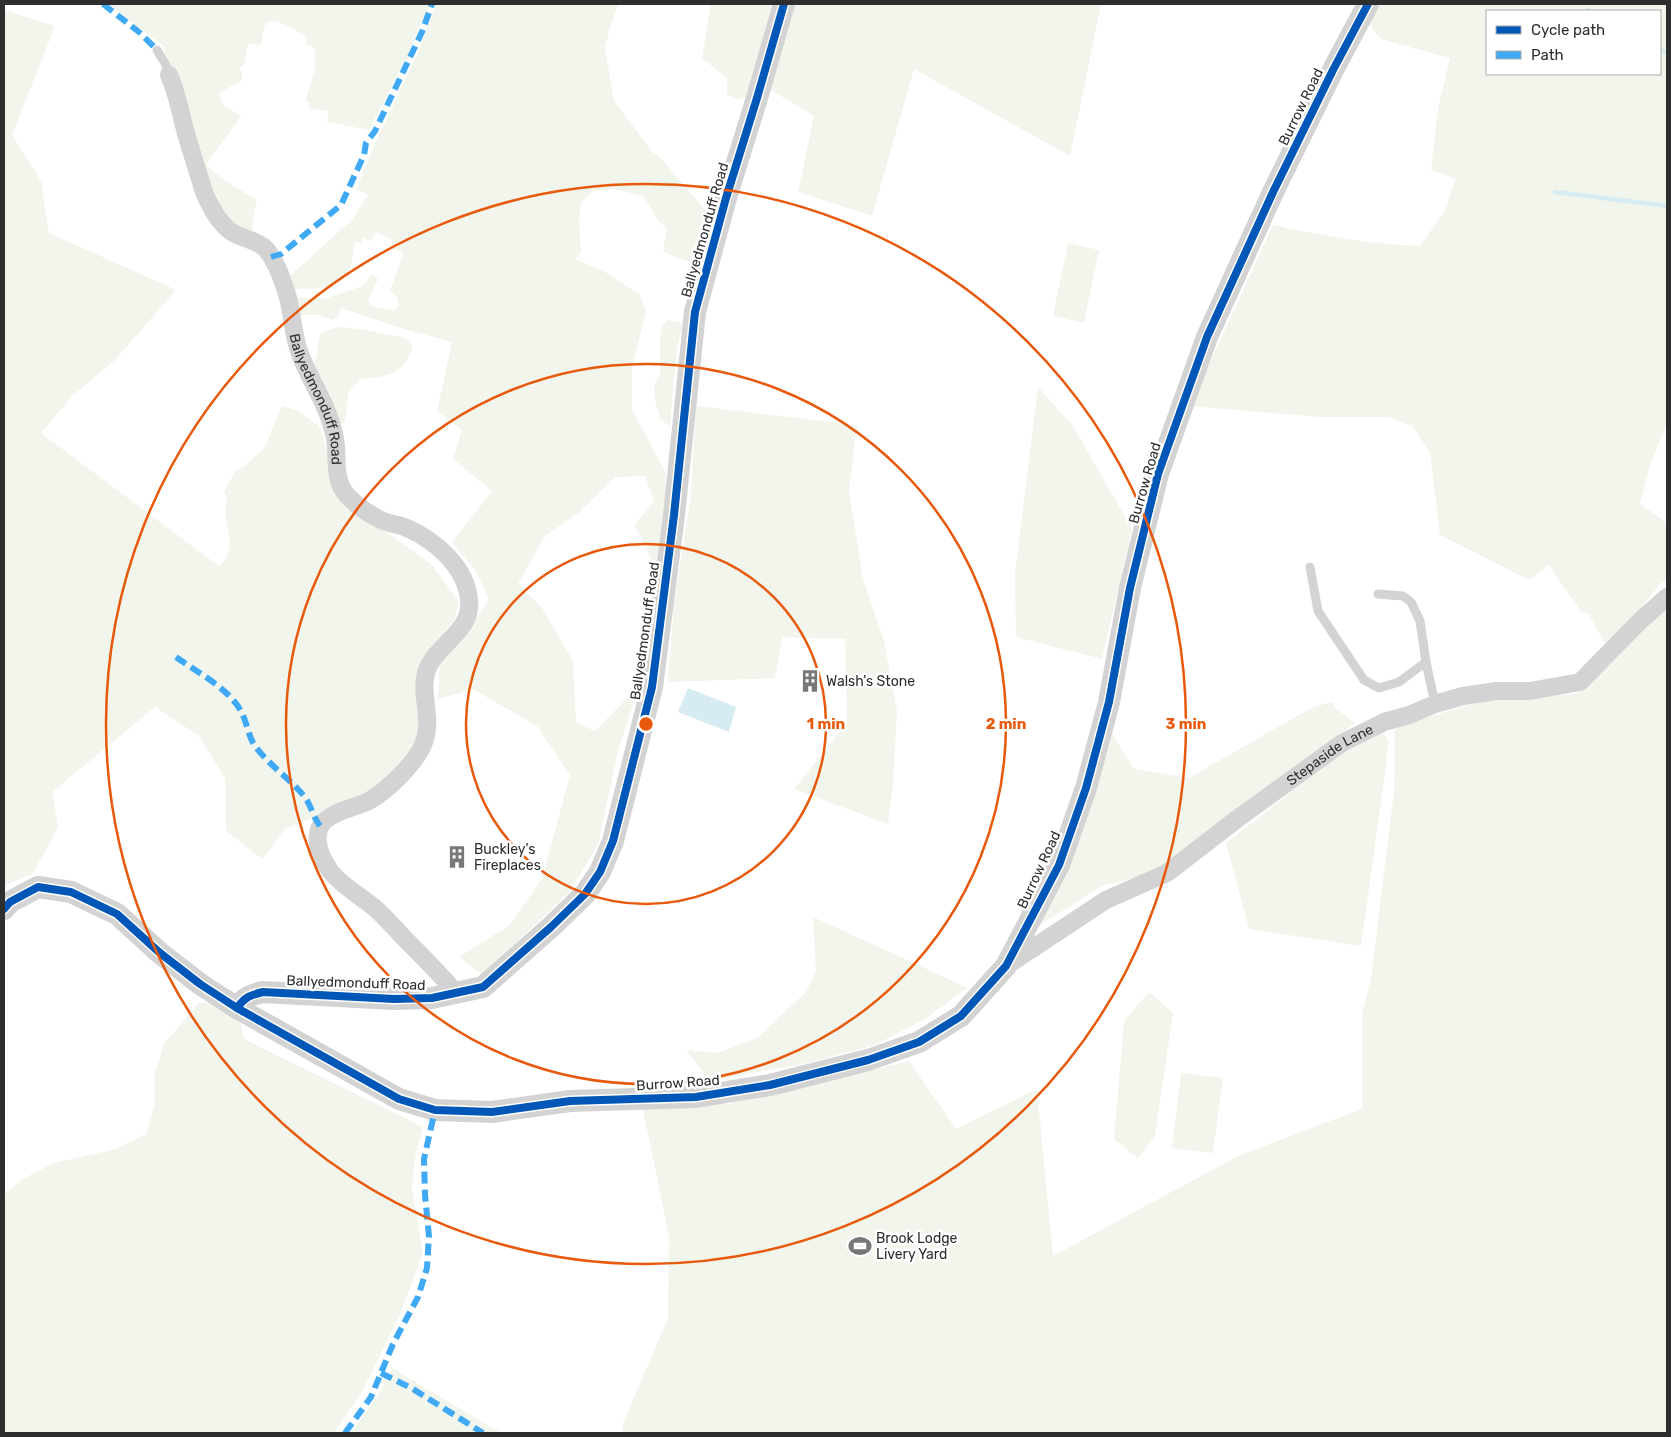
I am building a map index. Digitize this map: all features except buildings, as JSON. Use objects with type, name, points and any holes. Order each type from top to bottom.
[{"type":"street","name":"Ballyedmonduff Road","points":[[237,1008],[244,998],[250,994],[263,992],[394,999],[432,998],[483,987],[551,927],[590,886],[600,872],[613,841],[652,687],[674,515],[695,312],[726,198],[784,4]]},
{"type":"street","name":"Burrow Road","points":[[237,1008],[399,1099],[435,1110],[492,1112],[570,1101],[696,1097],[770,1085],[868,1060],[919,1042],[961,1016],[1006,966],[1058,865],[1086,788],[1109,702],[1130,588],[1158,474],[1207,337],[1274,190],[1332,70],[1368,4]]},
{"type":"street","name":"Ballyedmonduff Road","points":[[169,75],[177,92],[187,136],[207,201],[222,223],[231,232],[258,243],[266,249],[287,293],[294,336],[300,354],[316,384],[335,434],[337,471],[341,487],[357,504],[381,520],[406,528],[432,543],[455,564],[466,586],[469,601],[468,616],[459,630],[430,664],[425,676],[424,695],[427,728],[425,742],[416,757],[379,794],[368,801],[330,817],[320,826],[318,835],[318,846],[331,872],[380,913],[435,968],[456,993]]},
{"type":"street","name":"Stepaside Lane","points":[[1006,966],[1106,900],[1167,873],[1342,743],[1384,722],[1463,696],[1496,691],[1530,690],[1580,682],[1640,621],[1667,597]]},
{"type":"street","points":[[4,909],[10,902],[38,887],[71,892],[117,914],[160,953],[200,984],[237,1008]]},
{"type":"lane","points":[[157,50],[166,65],[169,75]]},
{"type":"lane","points":[[1310,567],[1318,611],[1364,680],[1379,688],[1400,682],[1426,662]]},
{"type":"lane","points":[[1378,594],[1404,596],[1411,602],[1420,621],[1435,704]]},
{"type":"shaded area","points":[[110,4],[430,4],[406,61],[369,130],[327,122],[329,111],[310,109],[309,101],[305,101],[315,70],[315,49],[306,44],[307,38],[303,35],[283,24],[268,21],[264,27],[261,45],[248,43],[244,64],[239,69],[242,72],[242,80],[219,93],[224,106],[241,116],[206,165],[224,180],[257,200],[252,232],[236,228],[223,214],[207,182],[163,45],[116,11]]},
{"type":"shaded area","points":[[436,4],[618,4],[605,48],[614,101],[653,153],[661,158],[709,215],[698,261],[689,261],[676,258],[663,251],[667,229],[659,221],[643,196],[615,189],[594,191],[581,203],[579,222],[581,253],[575,259],[605,272],[640,295],[646,312],[632,367],[632,410],[666,473],[664,526],[657,571],[635,525],[654,501],[645,476],[615,477],[578,513],[545,536],[518,584],[542,608],[573,661],[576,723],[595,731],[639,686],[618,751],[598,845],[569,892],[482,975],[459,957],[510,925],[542,879],[570,775],[537,726],[473,689],[438,699],[440,662],[466,633],[489,600],[476,571],[452,543],[492,491],[453,459],[462,430],[437,411],[452,342],[404,329],[341,308],[338,317],[332,320],[320,315],[298,315],[297,298],[324,299],[363,286],[372,275],[378,279],[368,301],[373,307],[395,310],[399,305],[397,297],[390,291],[404,252],[391,248],[394,241],[376,232],[371,241],[363,238],[362,243],[355,242],[352,262],[342,280],[336,284],[320,288],[295,289],[291,275],[353,219],[368,194],[356,190],[373,148],[418,53]]},
{"type":"shaded area","points":[[711,4],[777,4],[747,97],[737,99],[727,94],[727,78],[702,58]]},
{"type":"shaded area","points":[[794,4],[1101,4],[1070,156],[914,69],[872,216],[798,192],[814,116],[766,87]]},
{"type":"shaded area","points":[[1377,4],[1667,4],[1667,424],[1650,465],[1640,504],[1667,523],[1667,580],[1660,584],[1638,612],[1605,643],[1588,613],[1582,612],[1551,569],[1550,564],[1529,580],[1440,535],[1430,452],[1412,426],[1389,417],[1321,417],[1190,406],[1273,225],[1346,239],[1420,246],[1444,212],[1456,179],[1431,170],[1438,109],[1450,58],[1381,39],[1368,24]]},
{"type":"shaded area","points":[[4,10],[55,26],[12,135],[41,181],[49,233],[176,290],[115,360],[72,396],[41,433],[220,567],[227,555],[230,540],[225,512],[227,499],[224,492],[236,470],[243,467],[264,449],[282,406],[296,410],[318,425],[324,438],[328,456],[357,515],[392,536],[431,564],[459,602],[455,619],[432,648],[422,727],[401,766],[384,784],[337,808],[285,829],[262,859],[226,831],[225,778],[199,736],[155,707],[52,792],[58,827],[49,845],[32,874],[7,884],[4,888]]},
{"type":"shaded area","points":[[1068,243],[1099,250],[1084,323],[1053,316]]},
{"type":"shaded area","points":[[668,320],[683,323],[676,354],[670,426],[660,419],[655,400],[654,385],[660,375],[662,325]]},
{"type":"shaded area","points":[[338,327],[360,329],[405,338],[413,346],[404,363],[393,373],[360,379],[348,393],[345,422],[339,424],[312,367],[316,358],[321,333]]},
{"type":"shaded area","points":[[1038,387],[1073,426],[1132,529],[1102,659],[1016,637],[1015,573]]},
{"type":"shaded area","points":[[696,406],[857,425],[849,492],[863,579],[884,641],[897,711],[893,785],[888,824],[794,789],[847,723],[845,639],[782,637],[775,678],[668,682],[674,604],[691,494]]},
{"type":"shaded area","points":[[1667,609],[1667,1433],[622,1433],[623,1423],[668,1318],[669,1236],[642,1105],[728,1104],[909,1061],[956,1129],[1037,1089],[1053,1256],[1238,1156],[1362,1109],[1362,1015],[1371,978],[1394,791],[1395,727],[1481,701],[1576,694],[1598,676],[1642,631]]},
{"type":"shaded area","points":[[688,688],[736,707],[729,732],[678,712]]},
{"type":"shaded area","points":[[1333,702],[1334,707],[1355,723],[1161,868],[1129,880],[1104,885],[1035,928],[1107,726],[1134,769],[1189,778],[1313,707]]},
{"type":"shaded area","points":[[1382,729],[1388,741],[1386,766],[1361,946],[1249,929],[1226,843],[1341,753]]},
{"type":"shaded area","points":[[813,917],[968,988],[923,1020],[875,1045],[807,1063],[710,1081],[686,1050],[717,1053],[757,1038],[806,992],[816,971]]},
{"type":"shaded area","points":[[1149,992],[1173,1013],[1155,1136],[1138,1158],[1114,1139],[1124,1021]]},
{"type":"shaded area","points":[[212,1002],[241,1024],[244,1039],[423,1127],[416,1152],[412,1188],[423,1252],[401,1312],[362,1392],[334,1433],[4,1433],[4,1195],[21,1180],[54,1163],[116,1149],[146,1134],[155,1104],[154,1077],[164,1044],[199,1003]]},
{"type":"shaded area","points":[[1181,1073],[1223,1078],[1213,1153],[1172,1148]]},
{"type":"shaded area","points":[[392,1368],[501,1433],[351,1433],[381,1391]]},
{"type":"waterway","points":[[1661,50],[1667,52]]},
{"type":"waterway","points":[[1555,192],[1667,206]]},
{"type":"marked path","points":[[103,4],[139,32],[157,50]]},
{"type":"marked path","points":[[271,257],[281,254],[341,205],[364,155],[366,143],[375,131],[422,32],[432,4]]},
{"type":"marked path","points":[[176,657],[212,681],[235,702],[243,715],[255,746],[304,796],[320,826]]},
{"type":"marked path","points":[[345,1433],[371,1397],[393,1344],[418,1297],[427,1268],[429,1236],[424,1159],[435,1110]]},
{"type":"marked path","points":[[381,1373],[413,1389],[483,1433]]},
{"type":"cycle path","points":[[237,1008],[248,997],[263,992],[394,999],[432,998],[483,987],[585,894],[600,872],[613,841],[652,687],[674,515],[695,312],[726,198],[784,4]]},
{"type":"cycle path","points":[[4,909],[10,902],[38,887],[71,892],[117,914],[160,953],[200,984],[237,1008],[399,1099],[435,1110],[492,1112],[570,1101],[696,1097],[770,1085],[868,1060],[919,1042],[961,1016],[1006,966],[1059,865],[1086,788],[1109,702],[1130,588],[1158,474],[1207,337],[1274,190],[1368,4]]},
{"type":"place","name":"Walsh's Stone","points":[[810,681]]},
{"type":"place","name":"Buckley's Fireplaces","points":[[457,857]]},
{"type":"place","name":"Brook Lodge Livery Yard","points":[[860,1246]]}]
